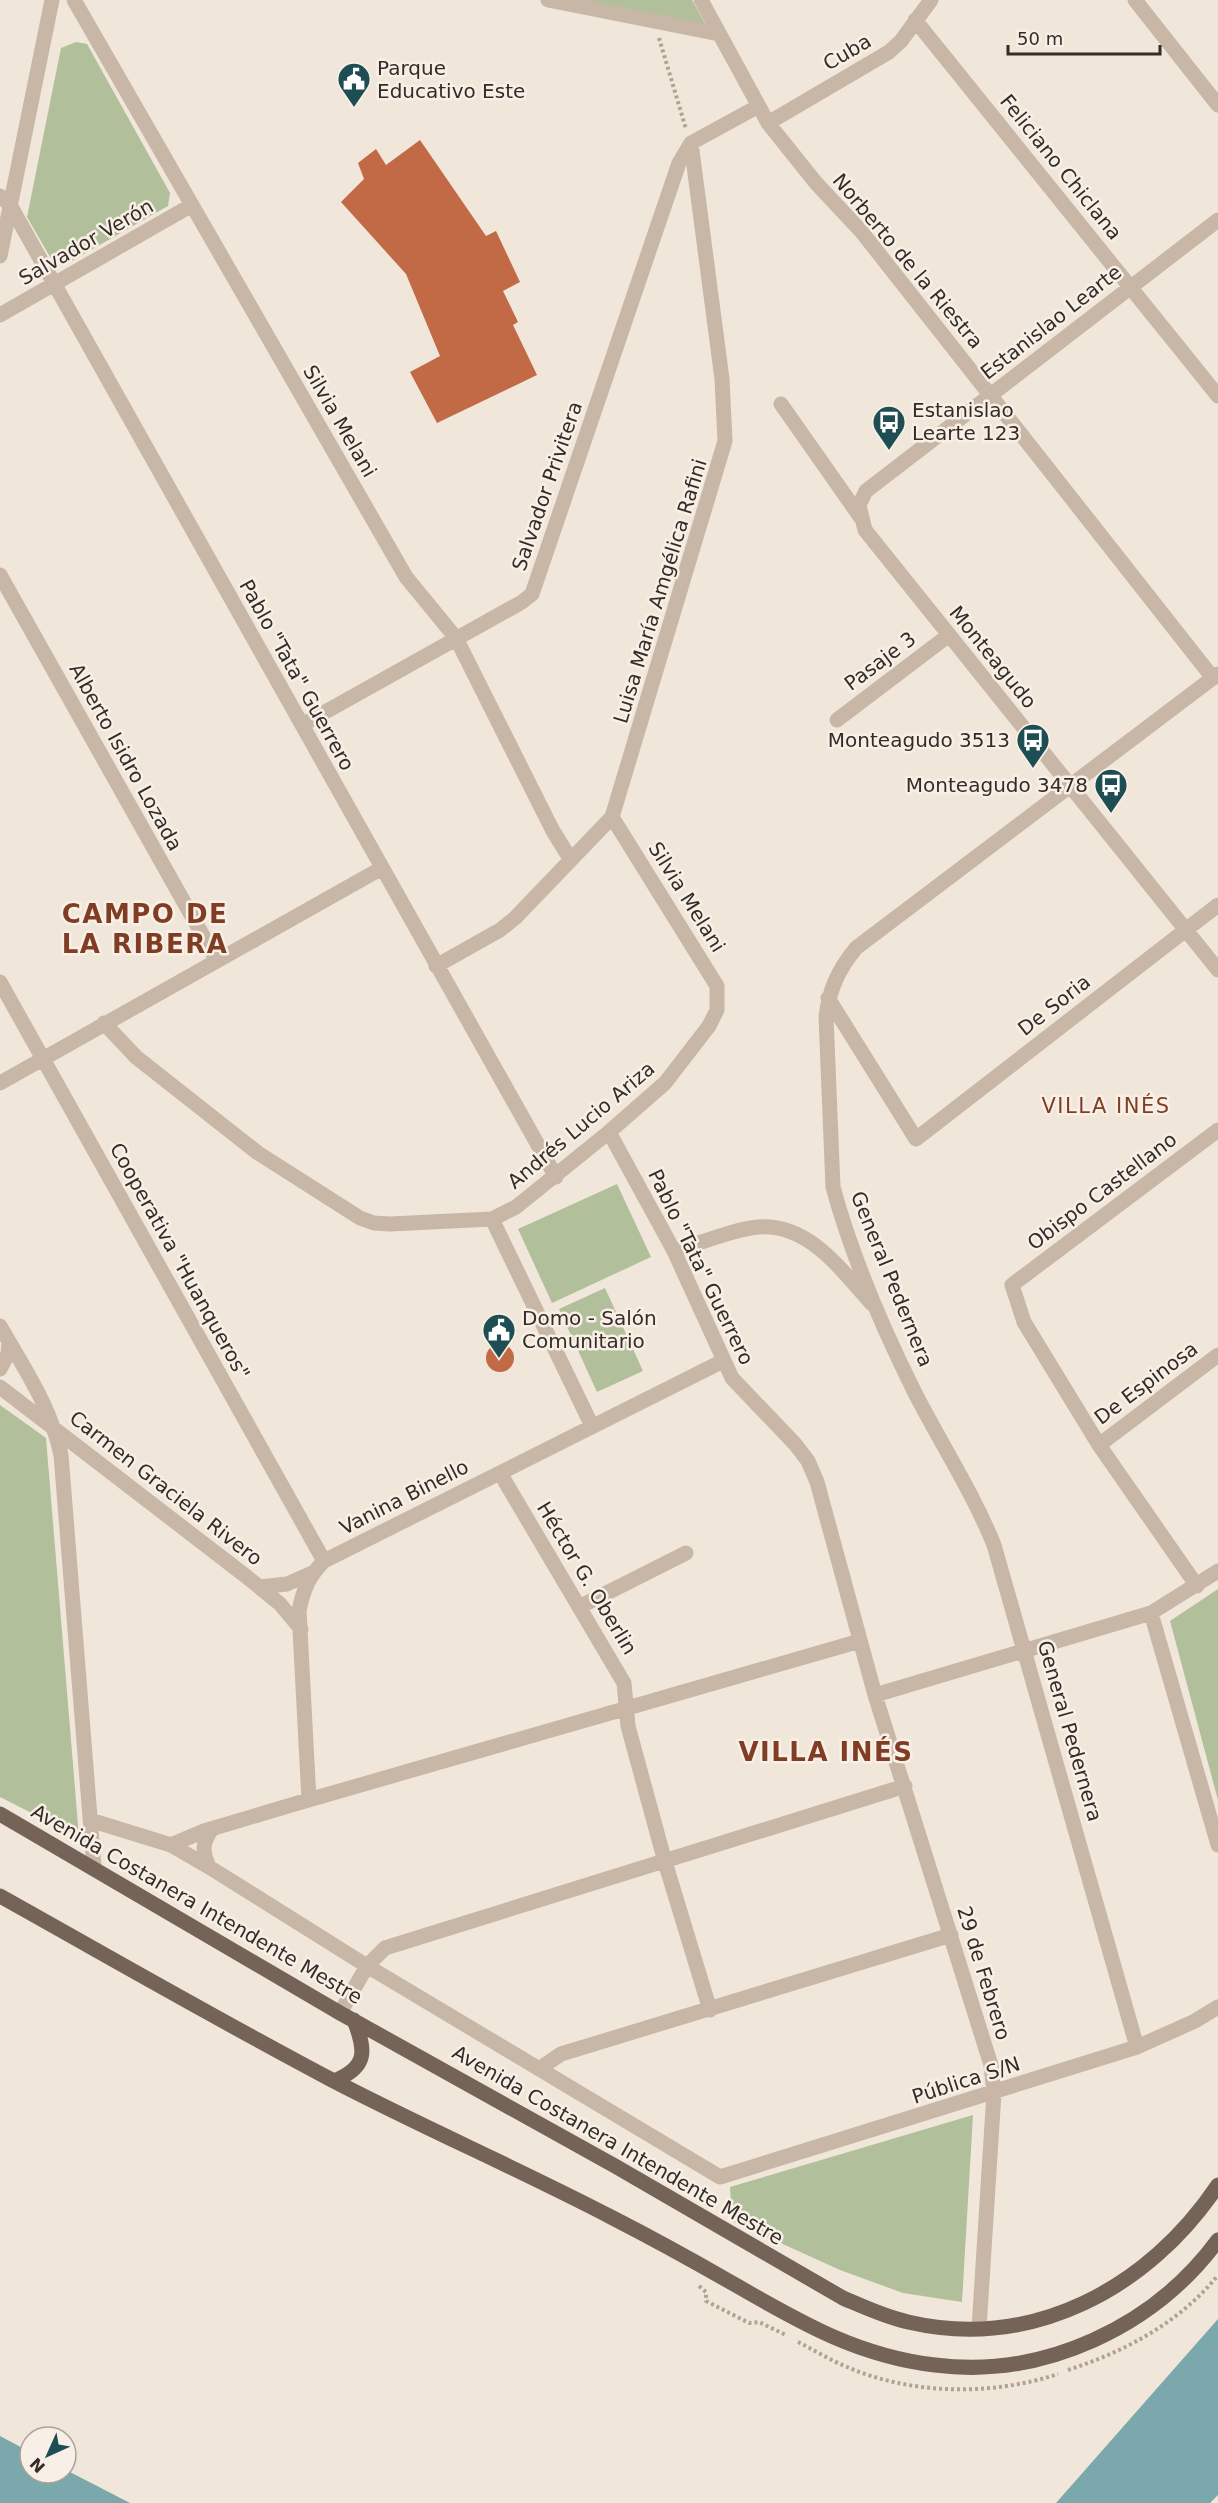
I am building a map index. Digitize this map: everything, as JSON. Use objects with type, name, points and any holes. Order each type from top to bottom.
[{"type":"main road","name":"Avenida Costanera Intendente Mestre","points":[[0,1814],[340,2013],[615,2166],[843,2298],[907,2322],[928,2326],[978,2328],[1037,2320],[1095,2299],[1136,2273],[1175,2241],[1218,2185]]},
{"type":"main road","points":[[0,1896],[334,2081],[600,2211],[781,2312],[856,2348],[896,2360],[939,2366],[976,2367],[1021,2362],[1095,2340],[1157,2304],[1182,2282],[1218,2240]]},
{"type":"main road","points":[[334,2081],[348,2075],[363,2055],[362,2041],[354,2020]]},
{"type":"street","points":[[0,256],[5,200],[52,0]]},
{"type":"street","name":"Silvia Melani","points":[[74,0],[406,577],[456,638],[553,831],[571,860]]},
{"type":"street","points":[[548,0],[719,34]]},
{"type":"street","name":"Norberto de la Riestra","points":[[701,0],[757,107],[768,123],[816,183],[861,231],[990,396],[1216,676]]},
{"type":"street","name":"Cuba","points":[[768,123],[889,52],[901,41],[931,0]]},
{"type":"street","points":[[1135,0],[1218,105]]},
{"type":"street","name":"Feliciano Chiclana","points":[[915,20],[1218,396]]},
{"type":"street","points":[[691,143],[757,107]]},
{"type":"street","name":"Salvador Privitera","points":[[302,726],[522,602],[532,594],[679,163],[691,143]]},
{"type":"street","name":"Luisa María Amgélica Rafini","points":[[436,966],[500,930],[612,818],[725,441],[722,379],[691,143]]},
{"type":"street","name":"Pablo \"Tata\" Guerrero","points":[[5,200],[54,283],[556,1177]]},
{"type":"street","name":"Salvador Verón","points":[[0,315],[192,205]]},
{"type":"street","name":"Estanislao Learte","points":[[860,512],[866,491],[1218,220]]},
{"type":"street","name":"Monteagudo","points":[[781,404],[860,512],[865,530],[1218,970]]},
{"type":"street","name":"Alberto Isidro Lozada","points":[[0,575],[216,959]]},
{"type":"street","name":"Pasaje 3","points":[[837,720],[949,635]]},
{"type":"street","name":"General Pedernera","points":[[1137,2047],[1026,1650],[986,1525],[915,1392],[879,1313],[833,1187],[826,1017],[828,998],[840,969],[856,948],[1216,676]]},
{"type":"street","name":"Silvia Melani","points":[[612,818],[717,986],[718,1002]]},
{"type":"street","points":[[0,1083],[216,959],[382,868]]},
{"type":"street","name":"De Soria","points":[[828,998],[916,1139],[1218,905]]},
{"type":"street","name":"Cooperativa \"Huanqueros\"","points":[[0,982],[324,1561]]},
{"type":"street","name":"Andrés Lucio Ariza","points":[[104,1023],[136,1057],[258,1153],[360,1218],[374,1223],[390,1224],[492,1219],[516,1207],[556,1177],[672,1075],[709,1026],[718,1002]]},
{"type":"street","name":"Obispo Castellano","points":[[1099,1445],[1024,1322],[1012,1285],[1218,1130]]},
{"type":"street","name":"Pablo \"Tata\" Guerrero","points":[[609,1132],[674,1251],[732,1378],[795,1444],[808,1461],[817,1482],[860,1641]]},
{"type":"street","points":[[492,1219],[592,1426]]},
{"type":"street","points":[[674,1251],[756,1227],[781,1227],[805,1238],[831,1258],[879,1313]]},
{"type":"street","points":[[0,1326],[44,1402],[56,1429],[61,1455],[94,1868]]},
{"type":"street","points":[[0,1368],[8,1353],[9,1341]]},
{"type":"street","name":"De Espinosa","points":[[1099,1445],[1218,1355]]},
{"type":"street","name":"Vanina Binello","points":[[309,1800],[301,1629],[302,1597],[312,1574],[324,1561],[723,1360]]},
{"type":"street","name":"Carmen Graciela Rivero","points":[[0,1388],[259,1587],[280,1604],[301,1629]]},
{"type":"street","points":[[1099,1445],[1197,1586]]},
{"type":"street","name":"Héctor G. Oberlin","points":[[500,1473],[624,1683],[628,1725],[665,1862],[710,2010]]},
{"type":"street","points":[[579,1607],[686,1553]]},
{"type":"street","points":[[875,1695],[1151,1613],[1218,1571]]},
{"type":"street","points":[[259,1587],[287,1584],[312,1574]]},
{"type":"street","points":[[1151,1613],[1218,1845]]},
{"type":"street","points":[[171,1845],[212,1829],[309,1800],[860,1641]]},
{"type":"street","name":"29 de Febrero","points":[[860,1641],[991,2065],[994,2093],[978,2328]]},
{"type":"street","points":[[340,2013],[367,1966],[384,1948],[905,1786]]},
{"type":"street","points":[[90,1820],[171,1845],[209,1866],[367,1966],[539,2069],[561,2054],[951,1935]]},
{"type":"street","points":[[209,1866],[203,1850],[205,1839],[212,1829]]},
{"type":"street","name":"Pública S/N","points":[[539,2069],[720,2177],[1137,2047],[1195,2021],[1218,2007]]},
{"type":"path","points":[[654,22],[691,143]]},
{"type":"green space","points":[[580,0],[692,0],[708,29]]},
{"type":"green space","points":[[76,42],[87,44],[170,193],[168,206],[68,263],[53,262],[27,217],[61,48]]},
{"type":"green space","points":[[617,1184],[651,1257],[552,1303],[518,1229]]},
{"type":"green space","points":[[605,1288],[643,1371],[597,1392],[559,1309]]},
{"type":"green space","points":[[0,1405],[46,1438],[79,1837],[0,1797]]},
{"type":"green space","points":[[1218,1589],[1218,1800],[1170,1621]]},
{"type":"green space","points":[[973,2115],[962,2302],[903,2293],[840,2270],[732,2221],[730,2187]]},
{"type":"water","points":[[1218,2319],[1218,2495],[1210,2503],[1056,2503]]},
{"type":"water","points":[[0,2436],[18,2446],[18,2485],[78,2485],[78,2476],[130,2503],[0,2503]]},
{"type":"building","points":[[420,140],[486,236],[496,231],[520,282],[503,291],[518,322],[513,325],[537,375],[437,423],[410,372],[440,356],[406,274],[341,202],[364,179],[358,163],[376,149],[386,165]]},
{"type":"building","name":"Domo - Salón Comunitario","points":[[500,1344],[510,1348],[514,1358],[510,1368],[500,1372],[490,1368],[486,1358],[490,1348]]},
{"type":"place","name":"Parque Educativo Este","points":[[354,108]]},
{"type":"place","name":"Estanislao Learte 123","points":[[889,451]]},
{"type":"place","name":"Monteagudo 3513","points":[[1033,769]]},
{"type":"place","name":"Monteagudo 3478","points":[[1111,814]]},
{"type":"place","name":"Domo - Salón Comunitario","points":[[499,1359]]},
{"type":"district","name":"CAMPO DE LA RIBERA","points":[[145,929]]},
{"type":"district","name":"VILLA INÉS","points":[[1106,1106]]},
{"type":"district","name":"VILLA INÉS","points":[[826,1752]]}]
